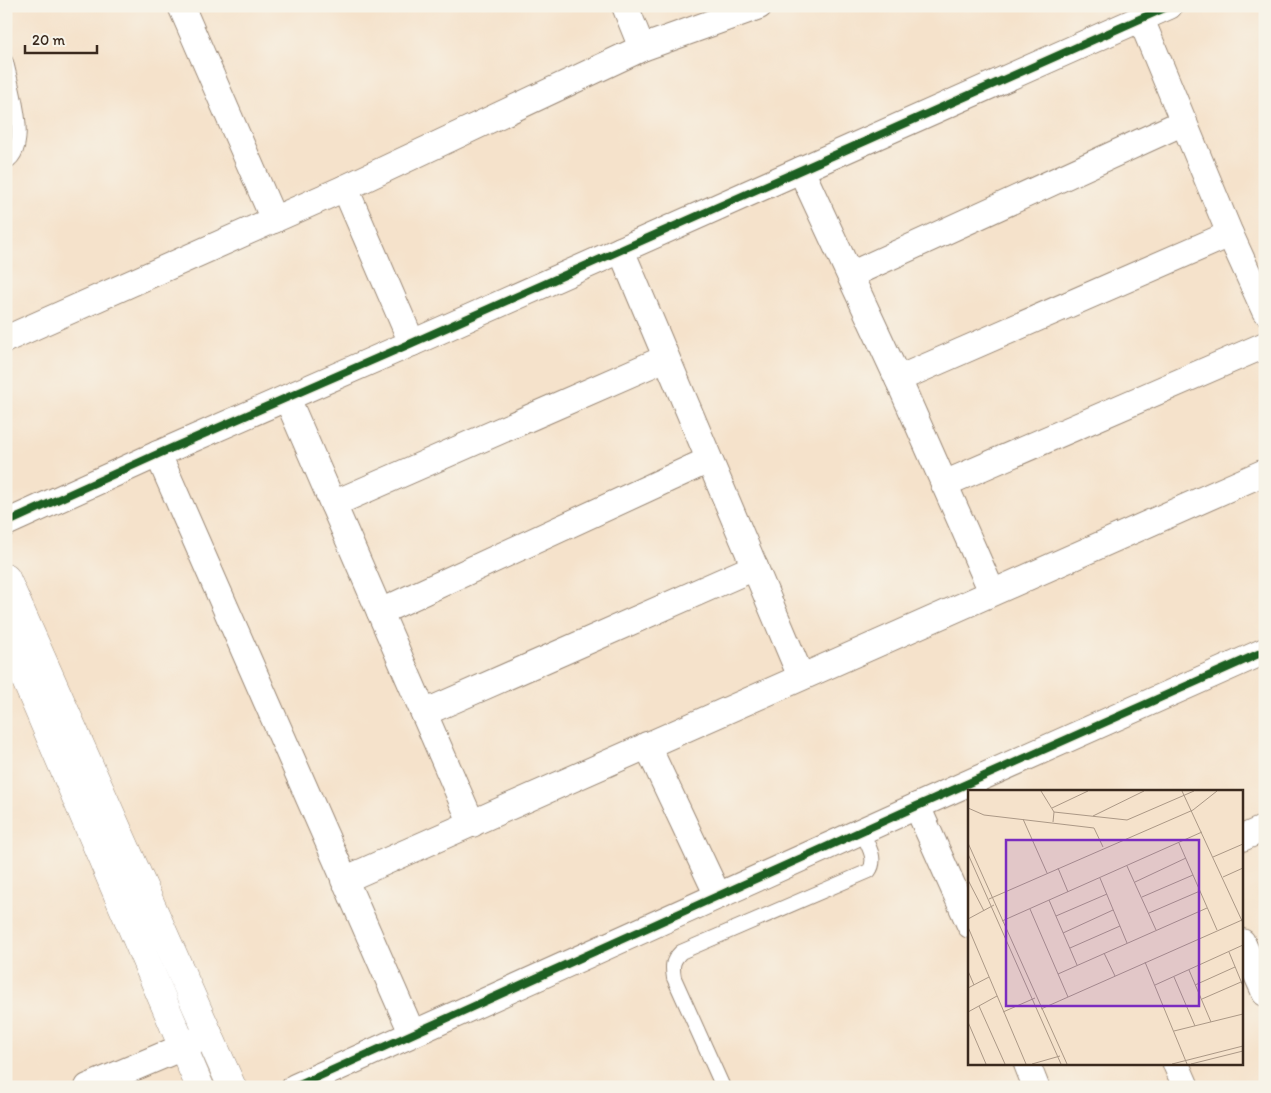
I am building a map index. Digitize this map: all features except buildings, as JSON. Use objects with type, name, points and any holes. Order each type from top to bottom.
[{"type":"street","points":[[182,6],[274,220]]},
{"type":"street","points":[[625,6],[642,48]]},
{"type":"street","points":[[6,339],[345,188],[642,48],[759,6]]},
{"type":"street","points":[[6,522],[1169,6]]},
{"type":"street","points":[[1141,19],[1230,234],[1265,310]]},
{"type":"street","points":[[850,275],[1184,122]]},
{"type":"street","points":[[801,170],[898,379],[992,592]]},
{"type":"street","points":[[345,188],[412,343]]},
{"type":"street","points":[[898,379],[1230,234]]},
{"type":"street","points":[[621,250],[801,676]]},
{"type":"street","points":[[944,484],[1265,345]]},
{"type":"street","points":[[333,504],[666,358]]},
{"type":"street","points":[[287,398],[472,824]]},
{"type":"street","points":[[158,454],[412,1033]]},
{"type":"street","points":[[380,612],[709,460]]},
{"type":"street","points":[[344,880],[1265,472]]},
{"type":"street","points":[[424,713],[755,567]]},
{"type":"street","points":[[6,578],[232,1087]]},
{"type":"street","points":[[6,634],[200,1087]]},
{"type":"street","points":[[295,1087],[1265,651]]},
{"type":"street","points":[[647,745],[718,896]]},
{"type":"street","points":[[917,806],[968,921]]},
{"type":"street","points":[[1244,837],[1265,828]]},
{"type":"street","points":[[1251,946],[1265,993]]},
{"type":"street","points":[[88,1087],[209,1034]]},
{"type":"street","points":[[1028,1066],[1036,1087]]},
{"type":"street","points":[[1177,1066],[1186,1087]]},
{"type":"lane","points":[[6,62],[20,125],[18,147],[10,160],[6,162]]},
{"type":"lane","points":[[723,1087],[674,978],[672,967],[676,958],[681,952],[869,871],[873,866],[873,858],[862,832]]},
{"type":"cycle path","points":[[6,523],[1169,6]]},
{"type":"cycle path","points":[[295,1087],[1265,651]]}]
